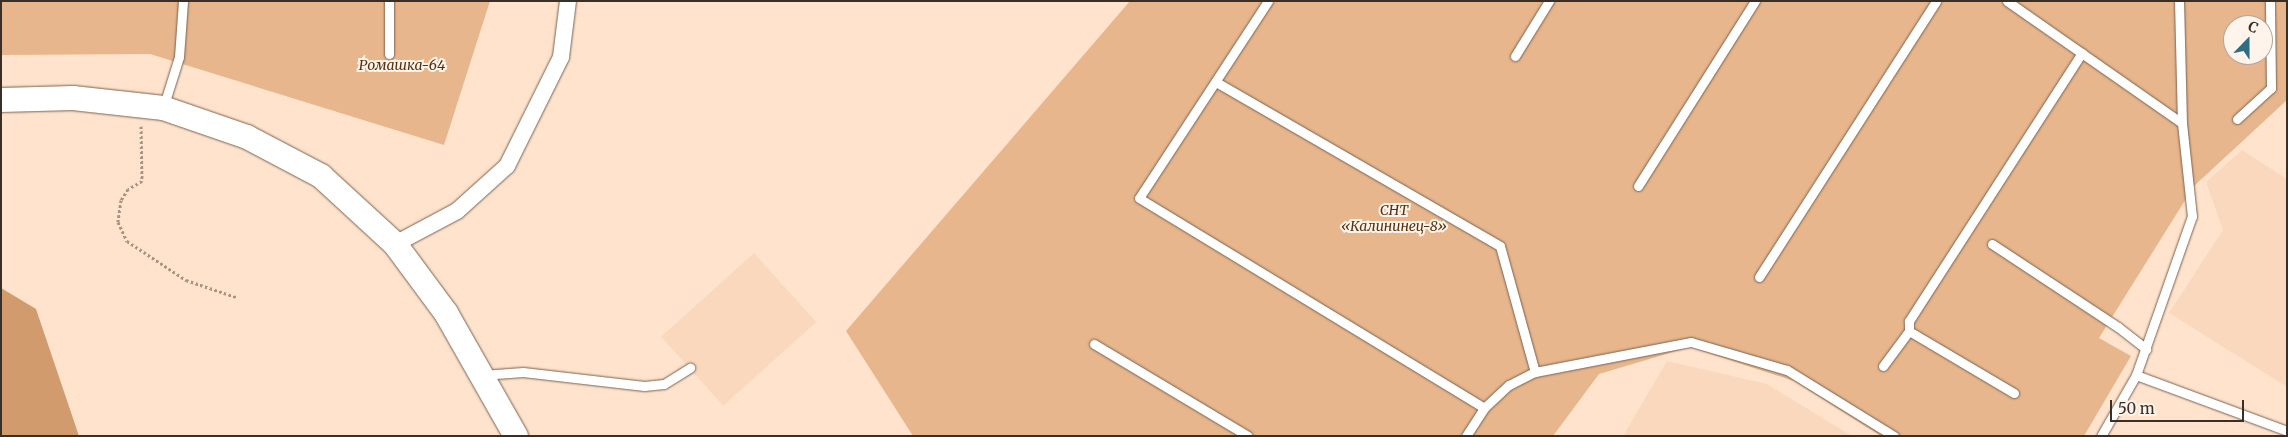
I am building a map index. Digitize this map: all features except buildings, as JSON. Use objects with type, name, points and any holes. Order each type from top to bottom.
[{"type":"main road","points":[[1,100],[73,98],[152,107],[246,137],[321,176],[395,244],[446,313],[516,436]]},
{"type":"street","points":[[395,244],[457,211],[507,166],[561,58],[568,1]]},
{"type":"lane","points":[[152,107],[179,57],[183,1]]},
{"type":"lane","points":[[388,54],[389,1]]},
{"type":"lane","points":[[1268,1],[1139,198],[1484,408]]},
{"type":"lane","points":[[1515,56],[1549,1]]},
{"type":"lane","points":[[1638,186],[1756,1]]},
{"type":"lane","points":[[1759,277],[1936,1]]},
{"type":"lane","points":[[2007,1],[2182,123]]},
{"type":"lane","points":[[2101,436],[2136,376],[2192,216],[2182,123],[2179,1]]},
{"type":"lane","points":[[2237,119],[2271,88],[2270,1]]},
{"type":"lane","points":[[1883,366],[1909,331],[1909,321],[2082,53]]},
{"type":"lane","points":[[1216,82],[1500,246],[1535,372]]},
{"type":"lane","points":[[1992,244],[2118,327],[2146,349]]},
{"type":"lane","points":[[1909,331],[2014,393]]},
{"type":"lane","points":[[1466,436],[1484,408],[1508,385],[1535,372],[1691,342],[1787,370],[1894,436]]},
{"type":"lane","points":[[1094,344],[1248,436]]},
{"type":"lane","points":[[482,375],[523,372],[644,386],[664,384],[690,368]]},
{"type":"lane","points":[[2136,376],[2287,432]]},
{"type":"path","points":[[152,107],[142,181],[128,189],[120,208],[118,222],[127,242],[186,280],[236,297]]},
{"type":"shaded area","points":[[2242,150],[2287,179],[2287,387],[2169,313],[2223,230],[2206,182]]},
{"type":"shaded area","points":[[754,253],[816,322],[723,406],[661,337]]},
{"type":"shaded area","points":[[1,288],[36,309],[79,436],[1,436]]},
{"type":"shaded area","points":[[1667,361],[1767,384],[1852,436],[1623,436]]},
{"type":"green space","name":"Ромашка-64","points":[[1,1],[490,1],[444,145],[150,54],[1,55]]},
{"type":"green space","name":"СНТ «Калининец-8»","points":[[1130,1],[2287,1],[2287,100],[2194,186],[2099,338],[2131,356],[2084,436],[1881,436],[1794,381],[1690,347],[1599,374],[1553,436],[913,436],[846,331]]}]
